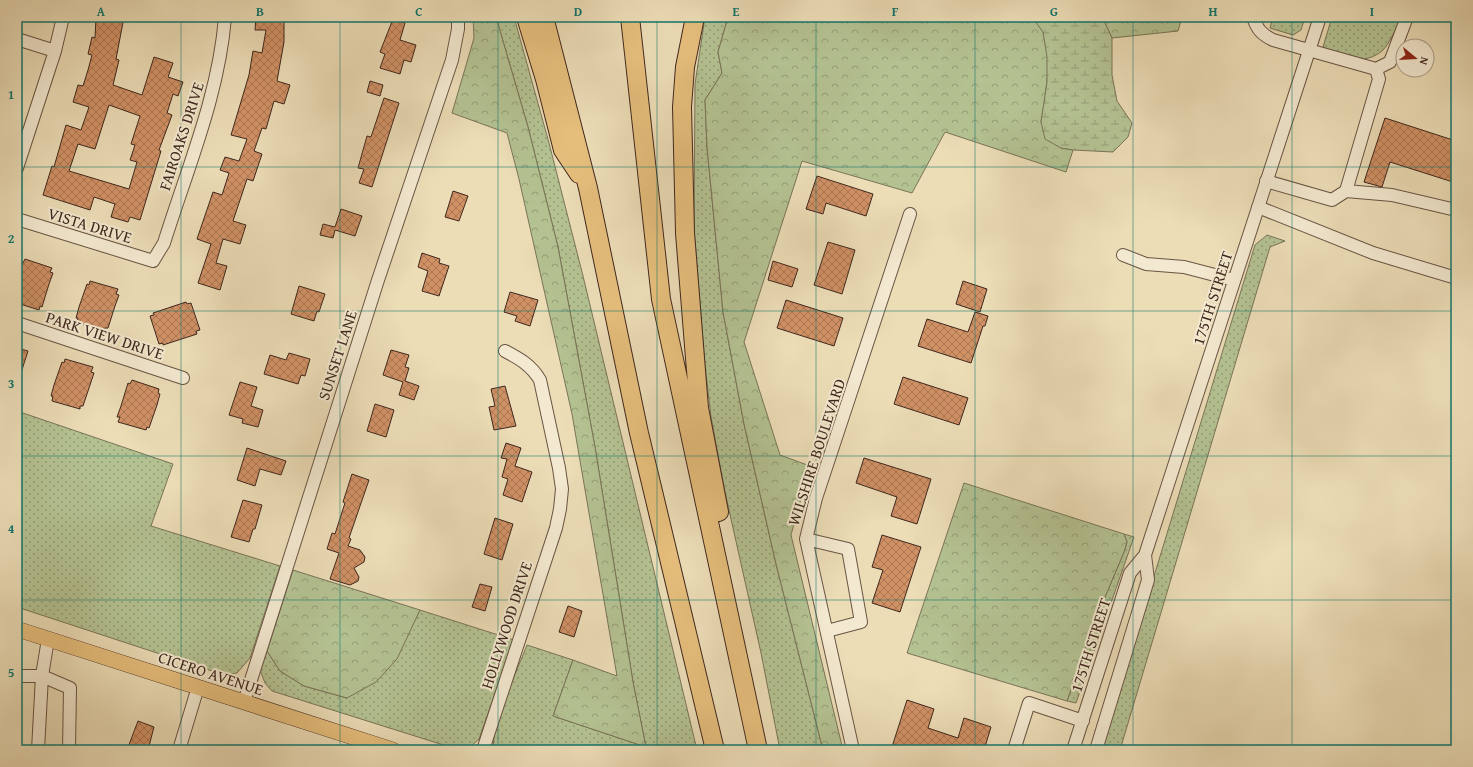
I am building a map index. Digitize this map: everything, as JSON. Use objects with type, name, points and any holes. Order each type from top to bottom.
[{"type":"highway","points":[[526,17],[545,79],[563,150],[588,188]]},
{"type":"highway","points":[[544,17],[588,188],[639,433],[715,750]]},
{"type":"highway","points":[[630,17],[662,299],[758,750]]},
{"type":"highway","points":[[695,17],[685,67],[682,107],[685,233],[699,408],[717,494],[739,658]]},
{"type":"main road","name":"CICERO AVENUE","points":[[17,629],[393,750]]},
{"type":"street","name":"FAIROAKS DRIVE","points":[[153,261],[164,243],[213,90],[219,64],[225,17]]},
{"type":"street","name":"SUNSET LANE","points":[[244,702],[380,273],[452,60],[458,30],[458,17]]},
{"type":"street","points":[[1253,17],[1256,27],[1262,34],[1273,40],[1376,69],[1390,62],[1407,17]]},
{"type":"street","name":"175TH STREET","points":[[1073,750],[1130,573],[1145,555],[1320,17]]},
{"type":"street","points":[[17,168],[55,51],[62,20]]},
{"type":"street","points":[[17,39],[55,51]]},
{"type":"street","points":[[1346,191],[1379,79],[1376,69]]},
{"type":"street","points":[[1266,181],[1332,200],[1346,191],[1392,195],[1456,210]]},
{"type":"street","points":[[1258,207],[1373,253],[1456,278]]},
{"type":"street","name":"WILSHIRE BOULEVARD","points":[[853,750],[806,539],[816,498],[910,214]]},
{"type":"street","name":"VISTA DRIVE","points":[[17,219],[153,261]]},
{"type":"street","points":[[1123,255],[1146,264],[1184,267],[1234,280]]},
{"type":"street","name":"PARK VIEW DRIVE","points":[[17,323],[183,378]]},
{"type":"street","name":"HOLLYWOOD DRIVE","points":[[482,750],[556,528],[562,489],[559,468],[540,380],[528,364],[505,351]]},
{"type":"street","points":[[806,539],[848,549],[861,622],[827,631]]},
{"type":"street","name":"175TH STREET","points":[[1096,750],[1148,580],[1145,555]]},
{"type":"street","points":[[38,750],[42,676],[48,639]]},
{"type":"street","points":[[17,676],[42,676],[70,688],[69,750]]},
{"type":"street","points":[[179,750],[198,687]]},
{"type":"street","points":[[1014,750],[1029,703],[1083,721]]},
{"type":"green space","points":[[473,17],[496,17],[528,127],[558,247],[595,447],[633,682],[646,747],[553,716],[573,660],[617,676],[572,414],[519,179],[507,133],[452,113],[474,38]]},
{"type":"green space","points":[[496,17],[514,17],[549,143],[583,276],[697,750],[494,750],[496,728],[500,714],[527,645],[573,660],[553,716],[646,747],[633,682],[595,447],[558,247],[528,127]]},
{"type":"green space","points":[[705,17],[728,17],[718,52],[722,73],[705,100],[707,147],[723,312],[744,424],[776,564],[823,750],[780,750],[761,653],[725,492],[711,417],[705,366],[694,228],[695,84]]},
{"type":"green space","points":[[728,17],[1032,17],[1043,32],[1046,43],[1048,65],[1041,122],[1061,148],[1073,150],[1066,172],[945,132],[912,193],[802,161],[744,342],[780,455],[810,466],[791,535],[843,750],[823,750],[776,564],[744,424],[723,312],[707,147],[705,100],[722,73],[718,52]]},
{"type":"green space","points":[[1032,17],[1105,17],[1104,21],[1112,38],[1112,75],[1117,101],[1132,123],[1128,137],[1113,152],[1061,148],[1045,139],[1041,122],[1047,82],[1047,57],[1043,32]]},
{"type":"green space","points":[[1105,17],[1182,17],[1178,31],[1112,38],[1104,21]]},
{"type":"green space","points":[[1273,17],[1305,17],[1301,30],[1293,35],[1270,28]]},
{"type":"green space","points":[[1332,17],[1401,17],[1391,39],[1383,50],[1369,58],[1353,59],[1337,55],[1323,47]]},
{"type":"green space","points":[[1267,235],[1285,241],[1270,247],[1120,750],[1101,750],[1255,245]]},
{"type":"green space","points":[[17,411],[173,464],[151,526],[280,566],[250,658],[237,673],[224,675],[17,607]]},
{"type":"green space","points":[[964,483],[1124,534],[1127,542],[1124,552],[1097,616],[1067,701],[907,653]]},
{"type":"green space","points":[[1124,534],[1134,537],[1076,703],[1067,701],[1097,616],[1124,552],[1127,542]]},
{"type":"green space","points":[[293,570],[420,610],[397,659],[376,682],[347,698],[304,686],[280,671],[267,651]]},
{"type":"green space","points":[[420,610],[514,640],[479,739],[468,749],[453,748],[272,691],[265,683],[260,670],[267,651],[280,671],[304,686],[347,698],[410,630]]},
{"type":"building","points":[[96,17],[124,17],[116,59],[119,60],[113,85],[142,95],[154,57],[173,63],[168,77],[183,82],[178,96],[173,94],[167,113],[172,115],[159,150],[161,151],[140,220],[130,217],[128,222],[111,217],[115,204],[94,197],[90,210],[43,195],[52,166],[54,167],[66,125],[81,130],[89,107],[73,102],[78,85],[83,86],[92,55],[88,54],[92,37],[95,38]],"holes":[[[109,105],[140,116],[131,144],[135,145],[130,160],[137,162],[129,189],[69,171],[78,144],[95,149]]]},
{"type":"building","points":[[256,17],[284,17],[284,42],[277,81],[290,85],[284,104],[274,101],[266,129],[262,128],[254,151],[262,154],[253,181],[247,179],[233,221],[246,225],[240,244],[223,239],[216,263],[227,266],[220,290],[198,283],[211,244],[197,239],[213,192],[222,195],[229,173],[220,170],[225,157],[239,161],[247,139],[231,135],[249,75],[253,51],[262,53],[266,30],[255,30]]},
{"type":"building","points":[[393,19],[405,23],[400,40],[416,45],[411,62],[404,60],[400,74],[380,68],[385,54],[380,52]]},
{"type":"building","points":[[370,81],[383,85],[380,96],[367,92]]},
{"type":"building","points":[[384,98],[399,103],[372,187],[359,183],[364,169],[358,168],[367,136],[371,137]]},
{"type":"building","points":[[1385,118],[1456,141],[1456,183],[1390,162],[1382,187],[1364,182]]},
{"type":"building","points":[[817,176],[873,194],[866,216],[826,203],[823,214],[806,209]]},
{"type":"building","points":[[453,191],[468,196],[459,221],[445,217]]},
{"type":"building","points":[[341,209],[362,216],[355,236],[335,230],[333,238],[320,235],[323,224],[335,227]]},
{"type":"building","points":[[828,242],[855,250],[842,294],[814,285]]},
{"type":"building","points":[[422,253],[440,259],[439,263],[449,266],[439,296],[422,291],[428,271],[418,267]]},
{"type":"building","points":[[25,259],[52,268],[50,272],[53,273],[42,307],[40,306],[39,310],[17,303],[17,282],[20,274],[18,274],[21,263],[23,263]]},
{"type":"building","points":[[773,261],[798,269],[792,287],[768,280]]},
{"type":"building","points":[[90,281],[118,289],[116,294],[119,295],[108,328],[105,328],[104,331],[77,323],[78,318],[76,318],[79,307],[87,284],[89,285]]},
{"type":"building","points":[[963,281],[987,289],[980,312],[956,304]]},
{"type":"building","points":[[299,286],[325,294],[319,312],[317,311],[314,321],[291,314]]},
{"type":"building","points":[[510,292],[538,300],[530,326],[515,321],[517,316],[504,312]]},
{"type":"building","points":[[786,300],[843,318],[834,346],[777,328]]},
{"type":"building","points":[[186,302],[187,304],[191,303],[200,330],[196,331],[197,334],[163,345],[163,343],[159,344],[150,316],[154,315],[153,313]]},
{"type":"building","points":[[975,312],[988,316],[985,326],[983,326],[971,363],[918,346],[927,319],[968,332]]},
{"type":"building","points":[[17,348],[28,351],[19,379],[17,379]]},
{"type":"building","points":[[391,350],[409,355],[405,367],[409,368],[405,381],[419,386],[414,400],[399,395],[403,382],[383,375]]},
{"type":"building","points":[[289,353],[310,359],[305,376],[301,375],[298,384],[264,374],[270,355],[286,360]]},
{"type":"building","points":[[65,359],[93,367],[91,372],[94,373],[83,406],[80,406],[80,409],[52,401],[53,396],[51,396],[54,385],[62,362],[64,363]]},
{"type":"building","points":[[903,377],[968,398],[959,425],[894,404]]},
{"type":"building","points":[[132,380],[159,389],[158,393],[160,394],[157,405],[149,428],[147,427],[146,430],[118,422],[120,417],[117,417],[128,383],[130,384]]},
{"type":"building","points":[[240,382],[257,387],[251,406],[263,410],[258,427],[242,423],[243,419],[229,415]]},
{"type":"building","points":[[505,386],[516,426],[494,430],[489,407],[495,406],[491,389]]},
{"type":"building","points":[[375,404],[394,410],[386,437],[367,431]]},
{"type":"building","points":[[506,443],[521,448],[515,466],[532,472],[522,502],[503,495],[508,479],[502,477],[507,459],[501,458]]},
{"type":"building","points":[[247,448],[286,461],[281,475],[260,469],[255,486],[237,480]]},
{"type":"building","points":[[864,458],[931,479],[917,524],[891,516],[897,497],[856,483]]},
{"type":"building","points":[[352,474],[369,480],[349,538],[351,539],[348,546],[360,550],[365,557],[364,562],[354,568],[359,577],[358,581],[350,585],[330,579],[339,553],[327,549],[332,533],[335,534]]},
{"type":"building","points":[[243,500],[262,505],[255,529],[253,529],[249,542],[231,537]]},
{"type":"building","points":[[495,518],[513,524],[502,560],[484,554]]},
{"type":"building","points":[[882,535],[921,547],[900,612],[872,603],[883,570],[872,567]]},
{"type":"building","points":[[480,584],[492,587],[485,611],[472,607]]},
{"type":"building","points":[[568,606],[582,611],[574,637],[559,632]]},
{"type":"building","points":[[907,700],[934,709],[928,728],[958,738],[964,718],[991,727],[984,750],[891,750]]},
{"type":"building","points":[[138,721],[154,727],[148,750],[127,750]]}]
